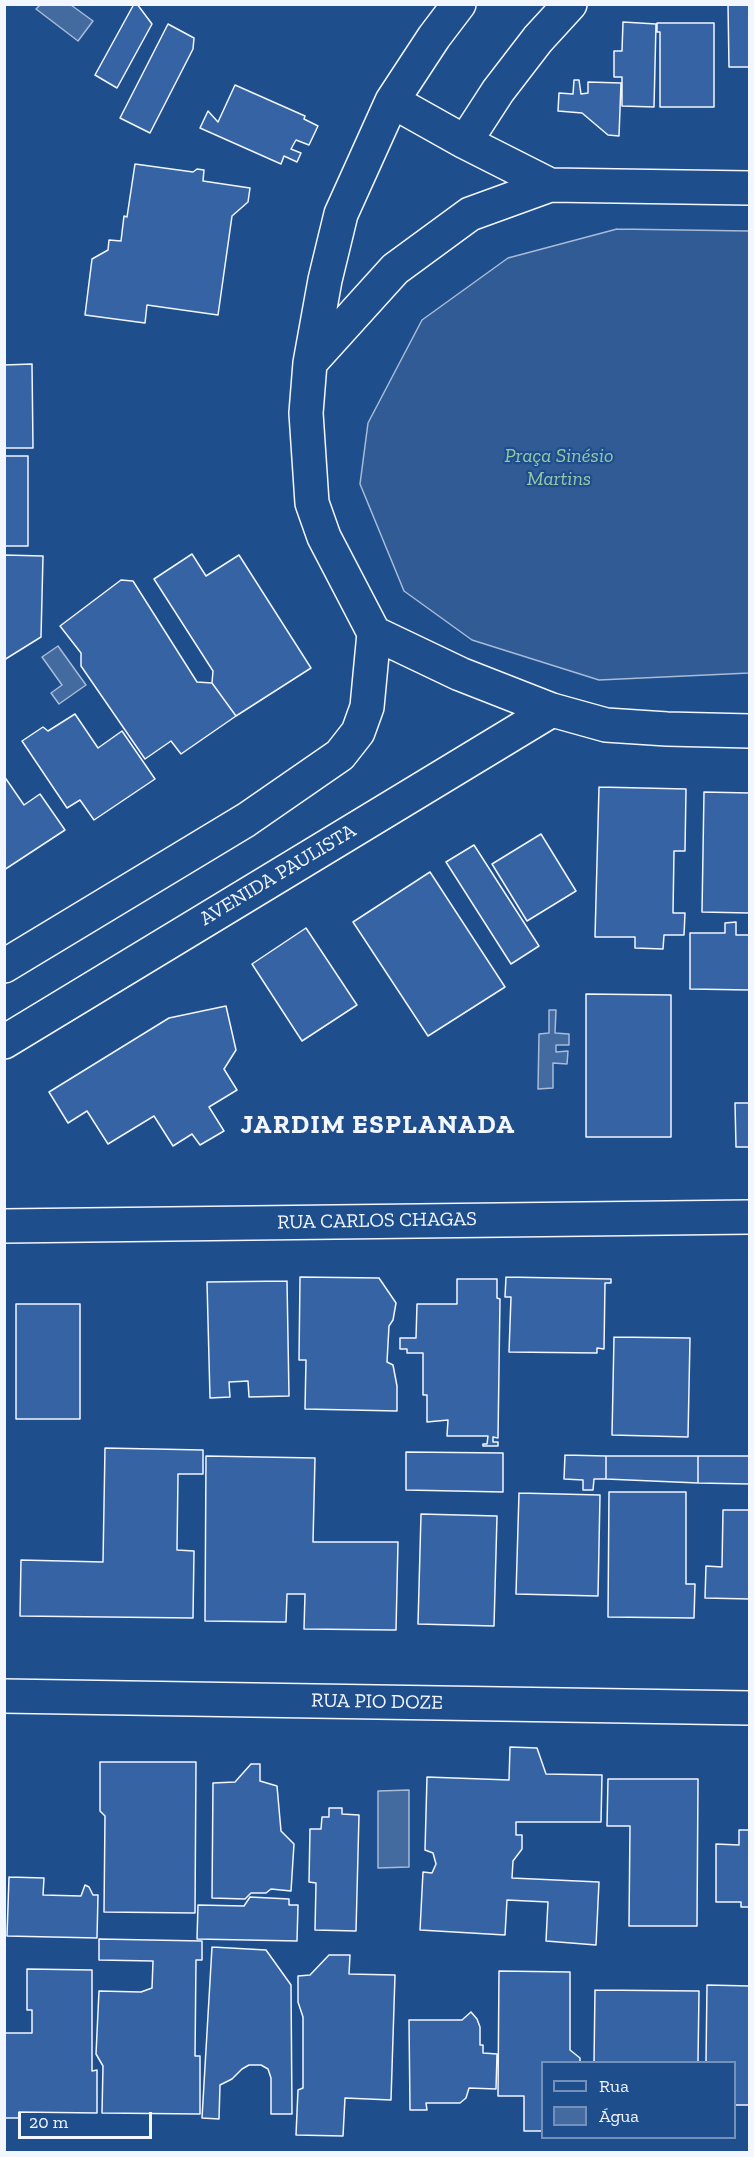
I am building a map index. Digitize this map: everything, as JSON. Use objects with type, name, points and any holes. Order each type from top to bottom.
[{"type":"street","points":[[4,966],[246,820],[340,755],[358,732],[367,707],[374,633],[324,537],[312,503],[306,413],[310,363],[325,280],[341,214],[392,101],[434,37],[459,4]]},
{"type":"street","points":[[465,142],[498,91],[538,39],[570,4]]},
{"type":"street","points":[[392,101],[550,186]]},
{"type":"street","points":[[310,363],[395,269],[470,214],[550,186],[750,188]]},
{"type":"street","points":[[374,633],[460,674],[552,710],[606,725],[750,731]]},
{"type":"street","name":"AVENIDA PAULISTA","points":[[4,1042],[552,710]]},
{"type":"street","name":"RUA CARLOS CHAGAS","points":[[4,1226],[750,1217]]},
{"type":"street","name":"RUA PIO DOZE","points":[[4,1696],[750,1708]]},
{"type":"shaded area","name":"Praça Sinésio Martins","points":[[617,229],[749,231],[749,673],[599,680],[472,640],[404,591],[360,484],[368,423],[422,320],[508,258]]},
{"type":"water","points":[[40,5],[71,5],[93,21],[78,41],[36,9]]},
{"type":"water","points":[[58,646],[86,685],[59,704],[51,693],[62,685],[42,657]]},
{"type":"water","points":[[549,1010],[556,1010],[555,1033],[569,1034],[569,1045],[556,1045],[556,1052],[568,1051],[567,1064],[553,1063],[553,1088],[538,1089],[539,1034],[549,1033]]},
{"type":"water","points":[[409,1790],[409,1867],[378,1868],[378,1791]]},
{"type":"building","points":[[134,4],[137,4],[152,24],[117,88],[95,75]]},
{"type":"building","points":[[728,4],[750,4],[750,67],[729,67]]},
{"type":"building","points":[[623,22],[656,24],[654,107],[622,106],[622,77],[614,77],[614,51],[622,51]]},
{"type":"building","points":[[657,23],[714,23],[714,107],[660,107],[660,32],[657,32]]},
{"type":"building","points":[[168,24],[194,38],[193,49],[150,133],[120,118]]},
{"type":"building","points":[[574,80],[579,80],[581,94],[588,93],[588,82],[621,83],[619,136],[608,135],[582,113],[558,111],[559,93],[573,94]]},
{"type":"building","points":[[235,85],[305,116],[304,119],[318,126],[309,145],[296,140],[291,149],[301,153],[297,162],[284,156],[281,164],[200,128],[208,111],[218,122]]},
{"type":"building","points":[[135,164],[193,172],[197,169],[204,170],[203,181],[250,188],[248,202],[232,216],[218,315],[147,305],[145,323],[85,315],[92,259],[108,250],[109,240],[121,241]]},
{"type":"building","points":[[32,364],[33,448],[4,448],[4,365]]},
{"type":"building","points":[[4,456],[28,456],[28,546],[4,546]]},
{"type":"building","points":[[192,554],[206,576],[239,555],[311,668],[236,716],[212,683],[213,671],[154,579]]},
{"type":"building","points":[[4,555],[43,556],[41,637],[4,660]]},
{"type":"building","points":[[121,580],[133,581],[197,682],[212,683],[236,716],[181,754],[171,741],[145,759],[81,666],[81,653],[60,626]]},
{"type":"building","points":[[75,714],[98,748],[122,731],[155,779],[94,820],[80,800],[67,808],[22,741],[43,727],[48,731]]},
{"type":"building","points":[[4,776],[24,805],[40,794],[65,830],[4,870]]},
{"type":"building","points":[[599,787],[686,789],[685,851],[674,851],[673,913],[685,913],[684,935],[664,935],[663,949],[635,948],[635,937],[595,937]]},
{"type":"building","points":[[704,792],[750,793],[749,913],[702,912]]},
{"type":"building","points":[[541,834],[576,891],[527,921],[492,864]]},
{"type":"building","points":[[474,845],[539,946],[511,964],[446,862]]},
{"type":"building","points":[[430,872],[505,987],[428,1036],[353,922]]},
{"type":"building","points":[[736,922],[736,935],[750,935],[750,990],[690,989],[690,933],[725,933],[725,923]]},
{"type":"building","points":[[306,928],[357,1005],[302,1041],[252,964]]},
{"type":"building","points":[[586,994],[671,995],[671,1137],[586,1137]]},
{"type":"building","points":[[226,1006],[236,1050],[224,1069],[237,1090],[209,1107],[224,1131],[200,1145],[192,1134],[173,1146],[154,1116],[108,1144],[87,1111],[68,1123],[49,1092],[169,1018]]},
{"type":"building","points":[[735,1103],[750,1103],[750,1147],[736,1147]]},
{"type":"building","points":[[300,1277],[379,1278],[396,1303],[393,1320],[389,1326],[387,1362],[393,1365],[397,1386],[397,1411],[305,1409],[306,1360],[299,1360]]},
{"type":"building","points":[[506,1277],[611,1279],[611,1283],[605,1283],[604,1349],[597,1348],[597,1353],[509,1352],[511,1297],[505,1297]]},
{"type":"building","points":[[457,1279],[497,1279],[497,1298],[500,1299],[498,1438],[493,1437],[493,1442],[498,1442],[498,1446],[483,1446],[487,1444],[488,1436],[447,1436],[448,1420],[427,1422],[427,1395],[423,1395],[423,1353],[407,1353],[407,1349],[400,1349],[400,1338],[416,1338],[417,1304],[457,1304]]},
{"type":"building","points":[[287,1281],[289,1396],[249,1397],[248,1381],[229,1382],[230,1397],[210,1398],[207,1282]]},
{"type":"building","points":[[16,1304],[80,1304],[80,1419],[16,1419]]},
{"type":"building","points":[[614,1337],[690,1338],[688,1437],[612,1435]]},
{"type":"building","points":[[105,1448],[203,1450],[203,1474],[178,1474],[177,1550],[194,1551],[193,1618],[20,1616],[21,1560],[103,1562]]},
{"type":"building","points":[[406,1452],[503,1453],[503,1492],[406,1490]]},
{"type":"building","points":[[565,1455],[606,1456],[606,1479],[594,1479],[593,1490],[583,1490],[583,1480],[564,1479]]},
{"type":"building","points":[[206,1456],[315,1458],[313,1542],[398,1542],[396,1630],[304,1629],[305,1594],[287,1594],[286,1622],[205,1621]]},
{"type":"building","points":[[606,1456],[698,1456],[698,1483],[606,1479]]},
{"type":"building","points":[[698,1456],[750,1456],[750,1484],[698,1483]]},
{"type":"building","points":[[609,1492],[686,1492],[686,1584],[695,1584],[694,1618],[608,1617]]},
{"type":"building","points":[[519,1493],[600,1495],[598,1596],[516,1594]]},
{"type":"building","points":[[723,1510],[750,1510],[750,1599],[705,1598],[706,1566],[722,1567]]},
{"type":"building","points":[[421,1514],[497,1516],[494,1626],[418,1624]]},
{"type":"building","points":[[510,1747],[537,1748],[546,1774],[602,1775],[601,1822],[516,1822],[516,1835],[522,1835],[522,1849],[513,1861],[512,1878],[599,1882],[596,1945],[546,1941],[548,1902],[507,1900],[505,1935],[420,1930],[423,1872],[432,1873],[436,1864],[433,1853],[425,1850],[427,1777],[509,1780]]},
{"type":"building","points":[[100,1762],[196,1762],[195,1913],[104,1912],[105,1816],[100,1811]]},
{"type":"building","points":[[251,1764],[260,1764],[260,1781],[277,1786],[281,1831],[294,1844],[291,1891],[271,1889],[266,1893],[251,1893],[245,1899],[212,1898],[213,1783],[235,1782]]},
{"type":"building","points":[[608,1779],[698,1779],[697,1926],[629,1926],[630,1826],[607,1826]]},
{"type":"building","points":[[329,1808],[342,1808],[342,1814],[359,1815],[356,1931],[315,1930],[316,1883],[309,1882],[310,1829],[321,1829],[322,1817],[329,1817]]},
{"type":"building","points":[[739,1830],[750,1830],[750,1907],[741,1907],[741,1902],[716,1902],[716,1844],[739,1845]]},
{"type":"building","points":[[9,1877],[44,1878],[43,1895],[81,1896],[85,1885],[89,1887],[93,1895],[98,1895],[97,1938],[7,1936]]},
{"type":"building","points":[[250,1897],[289,1899],[289,1905],[298,1905],[297,1941],[197,1939],[198,1905],[244,1906]]},
{"type":"building","points":[[99,1939],[202,1941],[202,1960],[196,1960],[195,2056],[200,2056],[200,2114],[102,2113],[103,2066],[96,2054],[99,1991],[141,1992],[152,1988],[153,1961],[99,1960]]},
{"type":"building","points":[[212,1947],[266,1950],[291,1985],[292,2114],[271,2114],[271,2078],[268,2069],[261,2065],[249,2065],[232,2079],[220,2085],[219,2119],[202,2118]]},
{"type":"building","points":[[329,1955],[350,1955],[349,1974],[395,1975],[391,2100],[345,2098],[343,2136],[296,2135],[298,2090],[303,2088],[303,2017],[298,2002],[298,1976],[310,1975]]},
{"type":"building","points":[[27,1969],[92,1970],[92,2071],[97,2070],[97,2113],[19,2112],[19,2118],[4,2118],[4,2033],[32,2033],[32,2010],[27,2010]]},
{"type":"building","points":[[499,1971],[570,1972],[570,2050],[580,2058],[580,2061],[541,2061],[541,2131],[524,2131],[524,2096],[498,2096]]},
{"type":"building","points":[[707,1985],[750,1986],[750,2105],[736,2105],[736,2061],[706,2061]]},
{"type":"building","points":[[595,1990],[699,1991],[698,2061],[594,2061]]},
{"type":"building","points":[[471,2012],[480,2027],[480,2045],[483,2045],[483,2053],[497,2054],[496,2089],[469,2088],[466,2098],[460,2103],[426,2103],[427,2110],[410,2110],[409,2020],[462,2020]]},
{"type":"district","name":"JARDIM ESPLANADA","points":[[378,1126]]}]
